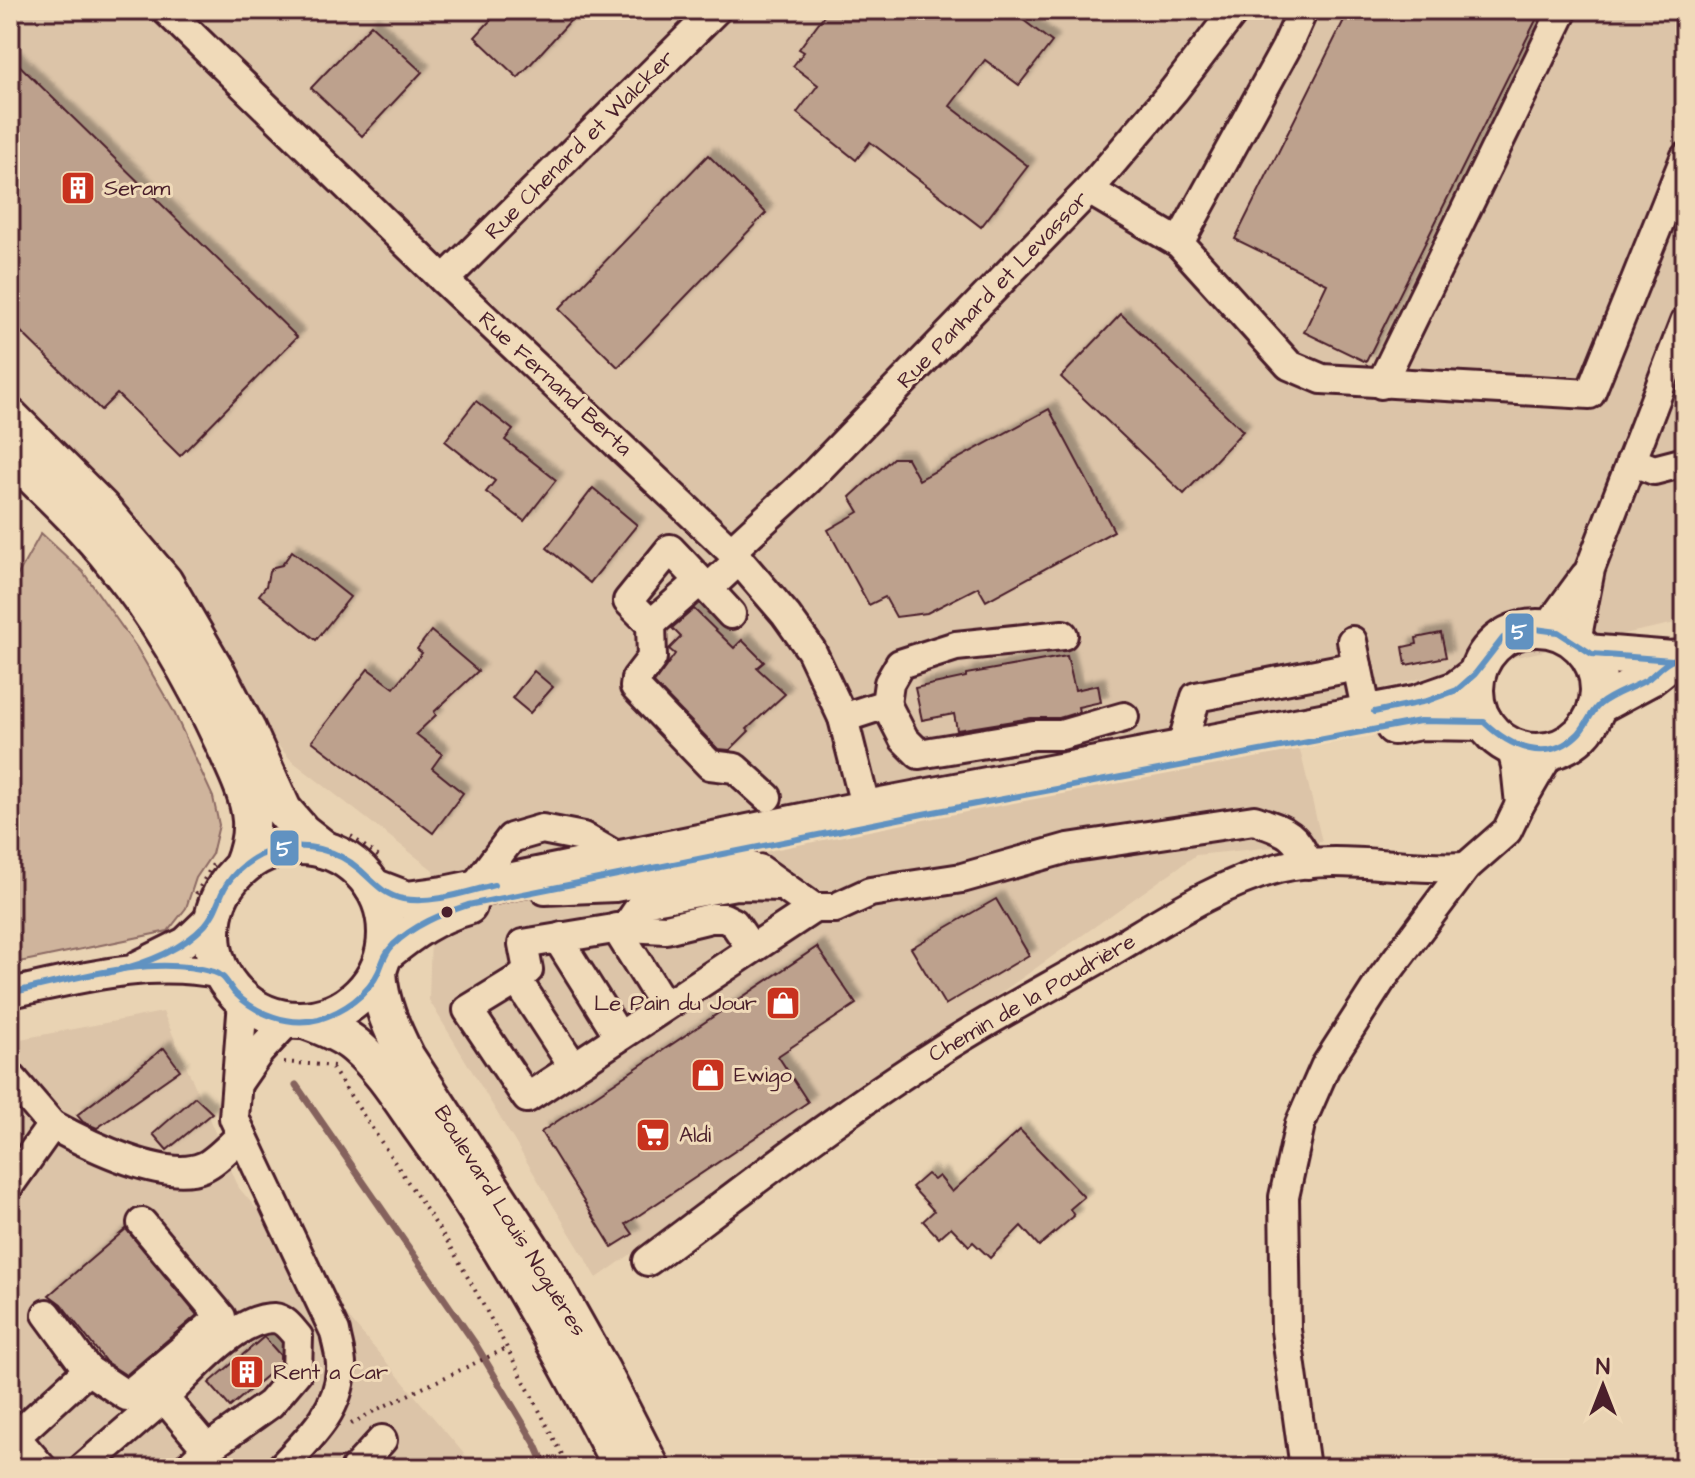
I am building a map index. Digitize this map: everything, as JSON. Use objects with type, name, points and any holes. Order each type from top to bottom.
[{"type":"main road","points":[[10,417],[101,508],[164,582],[223,683],[283,810],[302,832],[325,850],[352,864],[373,887],[383,908],[387,931],[381,963]]},
{"type":"main road","points":[[10,454],[113,561],[148,607],[178,654],[218,730],[245,795],[251,819],[250,839],[230,862],[224,889],[203,909],[213,945],[232,987],[265,1014],[298,1020],[336,1013],[361,996],[381,963],[414,930],[441,913],[928,813],[1420,721],[1484,722]]},
{"type":"main road","points":[[1570,641],[1595,670],[1599,687],[1597,706],[1590,720],[1581,733],[1568,743],[1552,749],[1532,751],[1511,746],[1496,736],[1484,722],[1474,690],[1484,657],[1496,643],[1511,633],[1529,628],[1570,641],[1678,659]]},
{"type":"main road","points":[[1597,706],[1678,659]]},
{"type":"main road","points":[[373,887],[407,900],[472,890],[866,809],[1367,714],[1430,700],[1456,690],[1477,674]]},
{"type":"main road","points":[[230,862],[296,846],[325,850]]},
{"type":"main road","name":"Boulevard Louis Noguères","points":[[381,963],[379,994],[406,1057],[543,1267],[651,1468]]},
{"type":"main road","name":"Boulevard Louis Noguères","points":[[298,1020],[333,1031],[344,1057],[387,1081],[456,1178],[520,1281],[622,1468]]},
{"type":"street","name":"Rue Fernand Berta","points":[[166,10],[444,280],[735,555],[811,650],[843,718],[866,809]]},
{"type":"street","name":"Rue Chenard et Walcker","points":[[444,280],[716,10]]},
{"type":"street","name":"Rue Panhard et Levassor","points":[[651,624],[704,585],[735,555],[1089,190],[1174,90],[1235,10]]},
{"type":"street","points":[[1179,243],[1286,48],[1303,10]]},
{"type":"street","points":[[1381,384],[1563,10]]},
{"type":"street","points":[[1089,190],[1179,243],[1289,365],[1322,379],[1590,394],[1685,158]]},
{"type":"street","points":[[1570,641],[1590,569],[1685,322]]},
{"type":"street","points":[[1631,461],[1654,470],[1680,465]]},
{"type":"street","points":[[731,614],[670,549],[628,601],[651,624],[652,658],[636,679],[635,687],[710,765],[735,768],[767,797]]},
{"type":"street","points":[[1063,635],[956,646],[900,664],[889,683],[886,704],[904,739],[919,754],[1034,735],[1061,735],[1124,717]]},
{"type":"street","points":[[1181,749],[1196,697],[1355,654],[1367,714]]},
{"type":"street","points":[[843,718],[886,704]]},
{"type":"street","points":[[1511,746],[1520,804]]},
{"type":"street","points":[[1305,1468],[1286,1330],[1284,1197],[1300,1124],[1325,1067],[1381,980],[1466,867],[1507,831],[1552,749]]},
{"type":"street","points":[[751,948],[734,923],[724,918],[711,918],[666,929],[621,928],[523,944],[528,970],[468,1010],[527,1098],[814,908],[835,908],[870,892],[962,878],[1068,848],[1254,820],[1278,829],[1299,842],[1308,864]]},
{"type":"street","name":"Chemin de la Poudrière","points":[[648,1261],[836,1121],[939,1051],[1219,889],[1279,868],[1308,864],[1353,863],[1436,869],[1466,867]]},
{"type":"street","points":[[545,890],[615,887],[738,864],[759,869],[814,908]]},
{"type":"street","points":[[621,928],[643,902],[736,885],[783,886]]},
{"type":"street","points":[[131,968],[185,942],[203,909]]},
{"type":"street","points":[[621,928],[664,1005]]},
{"type":"street","points":[[562,937],[563,947],[619,1036]]},
{"type":"street","points":[[10,993],[131,968],[192,968],[232,987],[236,1085],[234,1118],[335,1332],[342,1367],[337,1396],[325,1420],[281,1468]]},
{"type":"street","points":[[517,980],[573,1066]]},
{"type":"street","points":[[236,1085],[259,1052],[298,1020]]},
{"type":"street","points":[[10,1076],[52,1125],[95,1148],[178,1172],[205,1166],[242,1135]]},
{"type":"street","points":[[10,1184],[52,1125]]},
{"type":"street","points":[[47,1314],[88,1370],[127,1396],[221,1317],[142,1223]]},
{"type":"street","points":[[83,1468],[228,1337],[251,1324],[274,1318],[285,1322],[298,1337],[297,1372],[270,1404],[197,1459],[164,1398]]},
{"type":"street","points":[[42,1468],[12,1434],[88,1370]]},
{"type":"street","points":[[356,1468],[382,1440]]},
{"type":"path","points":[[203,909],[201,881],[230,862]]},
{"type":"path","points":[[259,1052],[286,1063],[344,1057],[507,1348],[569,1468]]},
{"type":"path","points":[[351,1424],[507,1348]]},
{"type":"shaded area","points":[[10,10],[1685,10],[1685,621],[1450,671],[1291,712],[1322,842],[1196,855],[597,1278],[429,1000],[433,870],[292,761],[10,448]]},
{"type":"shaded area","points":[[41,533],[83,572],[137,648],[173,710],[213,797],[219,825],[212,854],[196,878],[186,908],[168,931],[10,964],[10,589]]},
{"type":"shaded area","points":[[163,1012],[239,1188],[476,1468],[10,1468],[10,1041]]},
{"type":"building","points":[[500,10],[558,10],[570,21],[518,78],[475,37]]},
{"type":"building","points":[[828,10],[1010,10],[1052,42],[1019,85],[985,60],[950,106],[1028,166],[981,227],[870,142],[856,160],[797,113],[818,85],[793,66],[804,52],[799,49]]},
{"type":"building","points":[[1349,10],[1541,10],[1366,362],[1304,332],[1327,284],[1235,239]]},
{"type":"building","points":[[371,25],[422,72],[362,136],[311,88]]},
{"type":"building","name":"Seram","points":[[10,56],[297,337],[180,456],[117,394],[101,410],[10,321]]},
{"type":"building","points":[[708,155],[766,213],[618,367],[559,309]]},
{"type":"building","points":[[1121,314],[1243,431],[1184,494],[1061,377]]},
{"type":"building","points":[[476,401],[513,430],[505,440],[556,480],[524,521],[486,492],[495,481],[445,441]]},
{"type":"building","points":[[1049,409],[1114,531],[986,601],[978,587],[927,613],[896,617],[885,597],[869,605],[828,530],[859,512],[850,497],[893,458],[907,458],[919,480]]},
{"type":"building","points":[[593,488],[637,525],[590,583],[547,548]]},
{"type":"building","points":[[292,551],[350,597],[316,640],[259,595],[266,586],[269,572],[282,565]]},
{"type":"building","points":[[694,609],[734,648],[742,640],[764,662],[757,668],[785,694],[747,729],[749,731],[730,750],[718,749],[654,683],[675,654],[669,649],[681,637],[672,628]]},
{"type":"building","points":[[431,631],[478,671],[434,712],[436,715],[416,734],[442,754],[432,768],[463,793],[433,833],[312,741],[368,669],[394,688],[422,653],[417,649]]},
{"type":"building","points":[[1441,633],[1446,657],[1406,665],[1403,647],[1417,644],[1416,638]]},
{"type":"building","points":[[1067,656],[1075,690],[1098,685],[1101,702],[1078,707],[1079,712],[1059,718],[1031,718],[957,730],[954,714],[922,720],[915,688],[966,677],[966,674]]},
{"type":"building","points":[[534,671],[553,687],[530,713],[512,698]]},
{"type":"building","points":[[996,899],[1029,955],[945,1005],[911,948]]},
{"type":"building","points":[[817,947],[856,1004],[778,1056],[808,1102],[626,1224],[633,1234],[612,1247],[541,1132]]},
{"type":"building","points":[[164,1048],[180,1070],[97,1128],[83,1122],[77,1115]]},
{"type":"building","points":[[195,1097],[212,1113],[167,1150],[153,1134]]},
{"type":"building","points":[[1020,1130],[1084,1197],[1070,1209],[1074,1216],[1039,1246],[1021,1226],[990,1258],[973,1242],[969,1246],[951,1227],[939,1238],[923,1221],[934,1211],[912,1187],[927,1174],[934,1180],[939,1176],[952,1192]]},
{"type":"building","points":[[126,1229],[197,1315],[126,1375],[106,1362],[61,1304],[49,1295]]},
{"type":"building","name":"Rent a Car","points":[[264,1337],[280,1355],[280,1364],[230,1407],[209,1383]]},
{"type":"waterway","points":[[296,1085],[476,1345],[536,1445],[546,1468]]},
{"type":"transit line","name":"5","points":[[1374,712],[1427,701],[1457,690],[1475,674],[1503,638],[1528,628],[1558,632],[1592,654],[1672,660],[1685,658]]},
{"type":"transit line","name":"5","points":[[10,993],[112,970],[189,967],[218,973],[235,993],[263,1013],[285,1020],[319,1019],[346,1007],[362,995],[374,980],[388,951],[401,938],[428,921],[468,905],[928,813],[1420,721],[1484,722],[1517,745],[1529,749],[1553,749],[1577,735],[1604,701],[1648,679],[1670,661],[1685,658]]},
{"type":"transit line","name":"5","points":[[107,973],[147,961],[184,943],[208,921],[226,885],[238,871],[269,851],[299,846],[331,852],[350,862],[384,891],[403,899],[438,899],[494,885]]},
{"type":"place","name":"Seram","points":[[78,188]]},
{"type":"place","name":"Le Pain du Jour","points":[[783,1003]]},
{"type":"place","name":"Ewigo","points":[[708,1075]]},
{"type":"place","name":"Aldi","points":[[653,1135]]},
{"type":"place","name":"Rent a Car","points":[[247,1372]]}]
